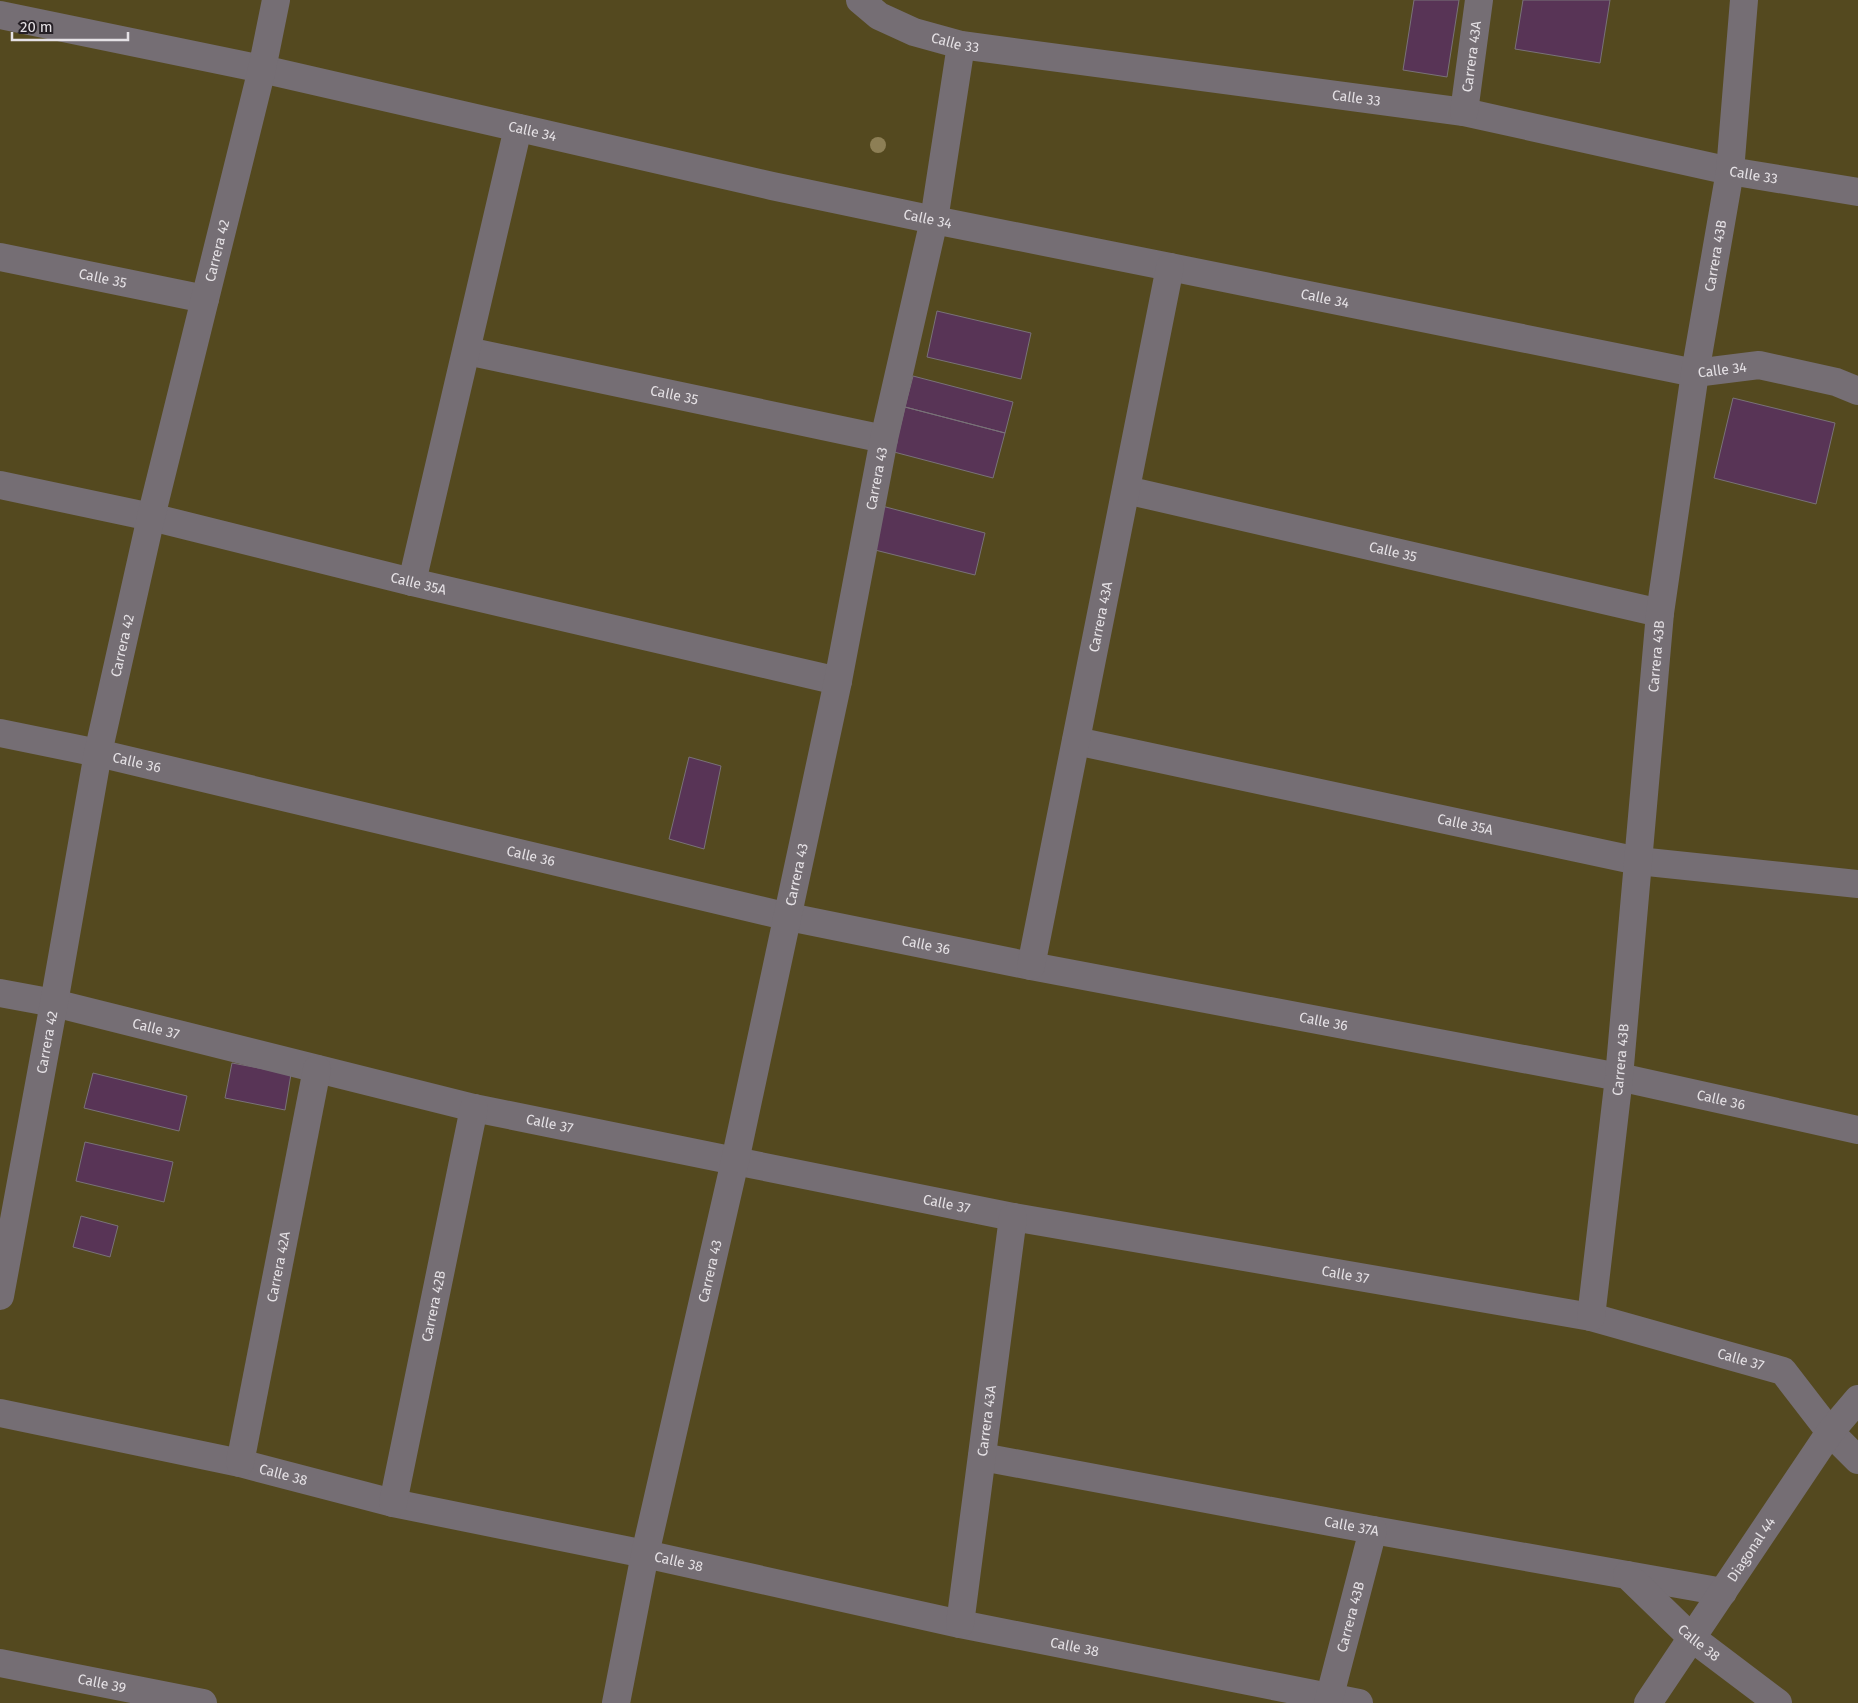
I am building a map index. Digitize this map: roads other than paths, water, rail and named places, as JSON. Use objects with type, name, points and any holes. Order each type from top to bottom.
[{"type":"street","name":"Carrera 42","points":[[0,1296],[98,753],[151,517],[262,70],[276,0]]},
{"type":"street","name":"Calle 33","points":[[860,0],[880,16],[914,32],[961,45],[1464,112],[1730,171],[1858,192]]},
{"type":"street","name":"Carrera 43A","points":[[1464,112],[1479,0]]},
{"type":"street","name":"Carrera 43B","points":[[1591,1317],[1619,1077],[1660,613],[1695,373],[1730,171],[1744,0]]},
{"type":"street","name":"Calle 34","points":[[0,15],[262,70],[772,186],[934,220],[1695,373],[1759,365],[1836,382],[1858,391]]},
{"type":"street","name":"Carrera 43","points":[[616,1703],[646,1554],[789,917],[838,681],[884,439],[934,220],[961,45]]},
{"type":"street","points":[[412,582],[518,128]]},
{"type":"street","name":"Calle 35","points":[[0,257],[205,299]]},
{"type":"street","name":"Carrera 43A","points":[[1031,966],[1170,266]]},
{"type":"street","name":"Calle 35","points":[[466,351],[884,439]]},
{"type":"street","name":"Calle 35A","points":[[0,485],[151,517],[412,582],[838,681]]},
{"type":"street","name":"Calle 35","points":[[1126,490],[1660,613]]},
{"type":"street","name":"Calle 36","points":[[0,733],[98,753],[789,917],[1031,966],[1619,1077],[1858,1130]]},
{"type":"street","name":"Calle 35A","points":[[1076,741],[1638,861],[1858,884]]},
{"type":"street","name":"Calle 37","points":[[0,993],[54,1003],[474,1108],[1012,1217],[1591,1317],[1783,1371],[1830,1432],[1858,1460]]},
{"type":"street","name":"Carrera 42A","points":[[240,1463],[317,1069]]},
{"type":"street","name":"Carrera 42B","points":[[393,1503],[474,1108]]},
{"type":"street","name":"Carrera 43A","points":[[960,1624],[1012,1217]]},
{"type":"street","name":"Diagonal 44","points":[[1648,1703],[1830,1432],[1858,1400]]},
{"type":"street","name":"Calle 38","points":[[0,1413],[240,1463],[393,1503],[646,1554],[960,1624],[1329,1700],[1359,1703]]},
{"type":"street","name":"Calle 37A","points":[[982,1457],[1373,1530],[1723,1592]]},
{"type":"street","name":"Carrera 43B","points":[[1329,1700],[1373,1530]]},
{"type":"street","name":"Calle 38","points":[[1627,1575],[1692,1638],[1778,1703]]},
{"type":"street","name":"Calle 39","points":[[0,1663],[203,1703]]}]
